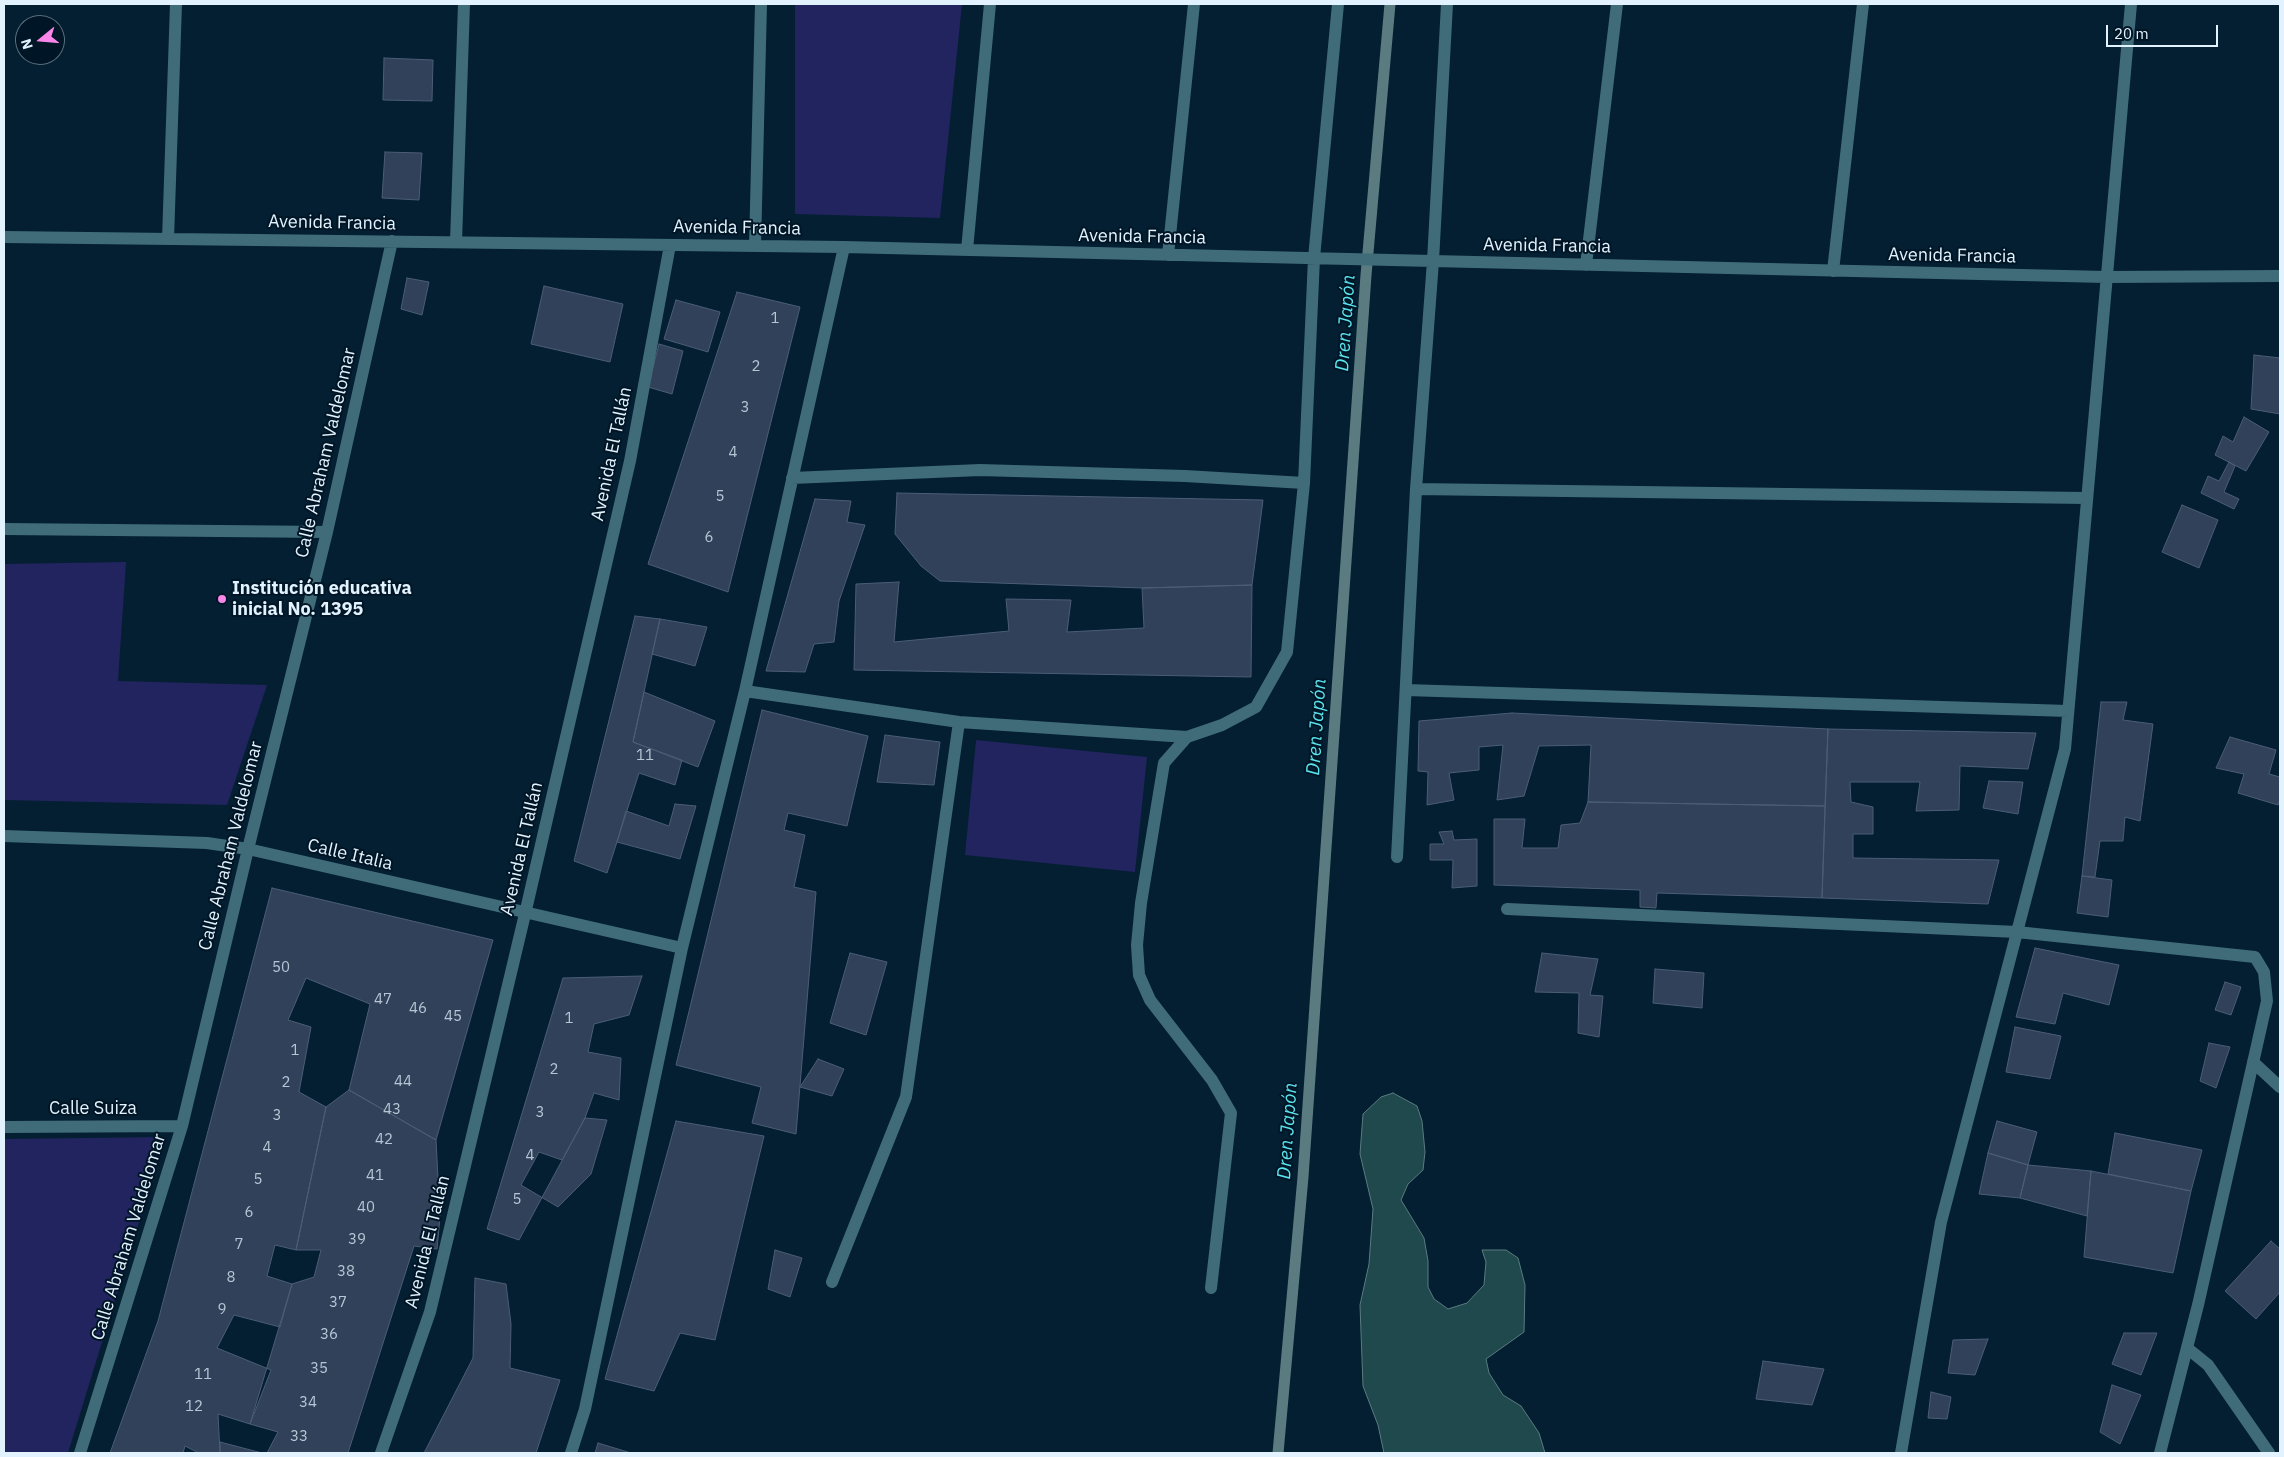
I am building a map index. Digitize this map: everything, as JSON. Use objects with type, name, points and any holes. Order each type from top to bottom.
[{"type":"street","points":[[168,239],[176,4]]},
{"type":"street","points":[[456,242],[464,4]]},
{"type":"street","points":[[755,246],[761,4]]},
{"type":"street","points":[[967,250],[990,4]]},
{"type":"street","points":[[1168,255],[1194,4]]},
{"type":"street","points":[[745,690],[959,722],[1187,737],[1222,725],[1256,707],[1287,652],[1304,483],[1314,258],[1338,4]]},
{"type":"street","points":[[1397,857],[1416,489],[1433,261],[1447,4]]},
{"type":"street","points":[[1586,265],[1617,4]]},
{"type":"street","points":[[1833,271],[1863,4]]},
{"type":"street","points":[[1901,1453],[1941,1222],[2064,749],[2131,4]]},
{"type":"street","name":"Avenida Francia","points":[[4,237],[844,247],[2106,277],[2280,276]]},
{"type":"street","name":"Calle Abraham Valdelomar","points":[[80,1453],[182,1126],[248,849],[327,532],[392,241]]},
{"type":"street","name":"Avenida El Tallán","points":[[381,1453],[430,1312],[630,461],[670,245]]},
{"type":"street","points":[[571,1453],[585,1409],[682,948],[745,690],[844,247]]},
{"type":"street","points":[[792,478],[980,470],[1185,476],[1304,483]]},
{"type":"street","points":[[1416,489],[2086,498]]},
{"type":"street","points":[[4,529],[327,532]]},
{"type":"street","points":[[1406,690],[2068,711]]},
{"type":"street","points":[[832,1282],[906,1097],[959,722]]},
{"type":"street","points":[[1187,737],[1164,763],[1141,903],[1137,945],[1139,975],[1150,1000],[1212,1080],[1231,1113],[1210,1288]]},
{"type":"street","name":"Calle Italia","points":[[4,836],[207,843],[248,849],[525,914],[682,948]]},
{"type":"street","points":[[1507,909],[2017,932],[2255,957],[2264,972],[2267,1001],[2187,1348],[2160,1453]]},
{"type":"street","points":[[2253,1062],[2280,1087]]},
{"type":"street","name":"Calle Suiza","points":[[4,1127],[182,1126]]},
{"type":"street","points":[[2187,1348],[2208,1365],[2269,1453]]},
{"type":"shaded area","points":[[795,4],[962,4],[940,218],[795,214]]},
{"type":"shaded area","points":[[126,562],[118,681],[267,685],[227,805],[4,800],[4,564]]},
{"type":"shaded area","points":[[976,740],[1147,757],[1135,872],[965,855]]},
{"type":"shaded area","points":[[1393,1093],[1417,1106],[1422,1121],[1425,1152],[1423,1170],[1408,1184],[1401,1200],[1424,1238],[1428,1261],[1428,1287],[1434,1299],[1448,1309],[1467,1303],[1484,1285],[1486,1262],[1482,1250],[1506,1250],[1518,1258],[1525,1285],[1524,1332],[1486,1359],[1489,1373],[1503,1395],[1521,1406],[1539,1433],[1545,1453],[1384,1453],[1378,1425],[1363,1386],[1360,1305],[1369,1264],[1373,1209],[1360,1154],[1363,1114],[1381,1097]]},
{"type":"shaded area","points":[[165,1137],[68,1453],[4,1453],[4,1139]]},
{"type":"building","points":[[384,58],[433,60],[432,101],[383,100]]},
{"type":"building","points":[[385,152],[422,153],[419,200],[382,198]]},
{"type":"building","points":[[407,278],[429,282],[422,315],[401,309]]},
{"type":"building","points":[[544,286],[623,304],[610,362],[531,344]]},
{"type":"building","points":[[737,292],[800,307],[728,592],[648,564]]},
{"type":"building","points":[[676,300],[720,312],[708,352],[664,339]]},
{"type":"building","points":[[659,344],[683,351],[672,394],[648,387]]},
{"type":"building","points":[[2254,355],[2280,358],[2280,414],[2251,409]]},
{"type":"building","points":[[2244,417],[2269,432],[2246,471],[2215,455],[2223,436],[2233,442]]},
{"type":"building","points":[[2229,462],[2235,466],[2224,492],[2239,499],[2234,509],[2201,493],[2208,476],[2219,481]]},
{"type":"building","points":[[897,493],[1263,500],[1252,585],[1142,588],[940,581],[921,566],[895,534]]},
{"type":"building","points":[[815,499],[851,501],[847,522],[865,525],[839,601],[834,642],[814,644],[805,672],[766,671]]},
{"type":"building","points":[[2182,505],[2218,520],[2199,568],[2162,552]]},
{"type":"building","points":[[899,582],[894,642],[1009,631],[1006,599],[1071,600],[1067,632],[1144,628],[1142,588],[1252,585],[1251,677],[854,670],[856,584]]},
{"type":"building","points":[[635,616],[660,619],[633,742],[682,760],[675,785],[639,773],[607,873],[574,861]]},
{"type":"building","points":[[660,619],[707,627],[695,666],[652,654]]},
{"type":"building","points":[[644,692],[715,721],[698,767],[633,742]]},
{"type":"building","points":[[2101,702],[2127,702],[2123,720],[2153,724],[2140,821],[2125,817],[2123,841],[2100,841],[2095,877],[2082,876]]},
{"type":"building","points":[[762,710],[868,736],[847,826],[788,813],[784,830],[805,835],[794,887],[816,892],[796,1134],[752,1123],[761,1087],[676,1065]]},
{"type":"building","points":[[1512,713],[1828,729],[1825,806],[1588,802],[1591,745],[1539,746],[1524,796],[1497,800],[1503,745],[1479,747],[1479,770],[1449,773],[1454,800],[1427,805],[1428,772],[1418,771],[1419,721]]},
{"type":"building","points":[[1828,729],[2036,733],[2028,769],[1960,766],[1959,810],[1916,811],[1920,782],[1850,782],[1851,802],[1873,807],[1873,834],[1853,834],[1853,858],[1999,860],[1988,904],[1822,898]]},
{"type":"building","points":[[885,735],[940,742],[934,785],[877,782]]},
{"type":"building","points":[[2230,737],[2276,750],[2269,774],[2280,777],[2280,800],[2278,805],[2238,793],[2244,774],[2216,768]]},
{"type":"building","points":[[1989,781],[2023,782],[2018,814],[1983,808]]},
{"type":"building","points":[[1588,802],[1825,806],[1822,898],[1657,893],[1656,908],[1640,907],[1640,890],[1494,885],[1494,819],[1525,819],[1522,848],[1558,848],[1561,825],[1580,823]]},
{"type":"building","points":[[675,804],[696,806],[680,859],[617,842],[626,811],[669,826]]},
{"type":"building","points":[[1452,831],[1454,840],[1477,839],[1477,886],[1452,888],[1453,860],[1430,860],[1430,844],[1444,844],[1439,832]]},
{"type":"building","points":[[2082,876],[2112,880],[2108,917],[2077,913]]},
{"type":"building","points":[[272,888],[493,940],[436,1140],[349,1090],[370,1004],[306,978],[288,1020],[311,1027],[299,1092],[326,1107],[296,1250],[275,1245],[267,1276],[292,1284],[280,1327],[234,1315],[217,1348],[271,1370],[250,1424],[218,1414],[220,1453],[199,1453],[185,1446],[183,1453],[110,1453],[158,1321]]},
{"type":"building","points":[[2035,948],[2119,965],[2109,1005],[2063,993],[2055,1024],[2016,1017]]},
{"type":"building","points":[[850,953],[887,962],[866,1035],[830,1023]]},
{"type":"building","points":[[1542,953],[1598,959],[1590,995],[1603,996],[1599,1037],[1578,1033],[1579,993],[1535,992]]},
{"type":"building","points":[[1655,969],[1704,973],[1702,1008],[1653,1003]]},
{"type":"building","points":[[642,976],[629,1015],[594,1024],[588,1052],[621,1058],[619,1100],[594,1093],[585,1118],[519,1240],[487,1229],[563,978]]},
{"type":"building","points":[[2225,982],[2241,987],[2231,1015],[2215,1010]]},
{"type":"building","points":[[2015,1027],[2061,1036],[2050,1079],[2006,1072]]},
{"type":"building","points":[[2209,1043],[2230,1047],[2216,1088],[2200,1081]]},
{"type":"building","points":[[818,1059],[844,1069],[832,1096],[800,1087]]},
{"type":"building","points":[[349,1090],[436,1140],[440,1217],[437,1249],[414,1246],[348,1453],[267,1453],[278,1432],[250,1424],[292,1284],[314,1277],[321,1250],[296,1250],[326,1107]]},
{"type":"building","points":[[585,1118],[607,1120],[591,1174],[558,1207],[521,1185],[539,1152],[562,1160]]},
{"type":"building","points":[[676,1121],[764,1136],[715,1340],[680,1333],[654,1391],[605,1379]]},
{"type":"building","points":[[1997,1121],[2037,1132],[2028,1165],[1988,1153]]},
{"type":"building","points":[[2115,1133],[2202,1150],[2191,1191],[2108,1174]]},
{"type":"building","points":[[1988,1153],[2028,1165],[2020,1198],[1979,1194]]},
{"type":"building","points":[[2028,1165],[2091,1171],[2087,1216],[2020,1198]]},
{"type":"building","points":[[2091,1171],[2191,1191],[2173,1273],[2084,1257]]},
{"type":"building","points":[[2271,1241],[2280,1249],[2280,1292],[2256,1319],[2225,1291]]},
{"type":"building","points":[[775,1250],[802,1258],[790,1297],[768,1289]]},
{"type":"building","points":[[475,1278],[506,1284],[511,1324],[510,1368],[560,1380],[536,1453],[424,1453],[473,1358]]},
{"type":"building","points":[[2124,1333],[2157,1333],[2141,1375],[2112,1364]]},
{"type":"building","points":[[1988,1339],[1975,1375],[1948,1373],[1953,1340]]},
{"type":"building","points":[[1763,1361],[1824,1369],[1812,1405],[1756,1399]]},
{"type":"building","points":[[2112,1385],[2141,1395],[2120,1444],[2100,1432]]},
{"type":"building","points":[[1931,1392],[1951,1397],[1947,1419],[1928,1418]]},
{"type":"building","points":[[220,1442],[262,1453],[220,1453]]},
{"type":"building","points":[[598,1443],[631,1453],[595,1453]]},
{"type":"waterway","name":"Dren Japón","points":[[1278,1453],[1303,1177],[1366,275],[1390,4]]},
{"type":"place","name":"Institución educativa inicial No. 1395","points":[[222,599]]}]
